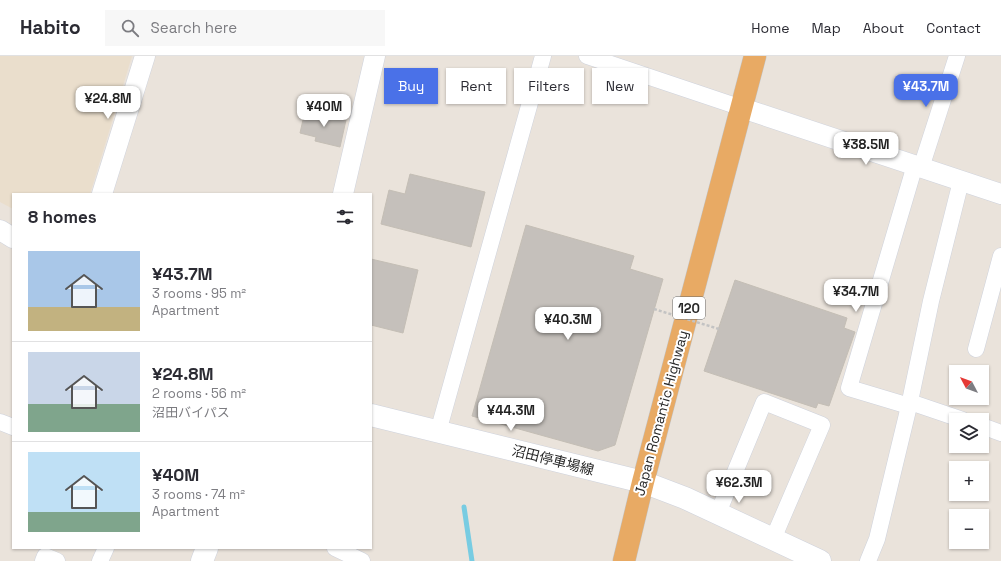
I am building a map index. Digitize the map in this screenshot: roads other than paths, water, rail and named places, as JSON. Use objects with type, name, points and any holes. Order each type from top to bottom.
[{"type":"highway","name":"Japan Romantic Highway","points":[[624,561],[643,482],[756,56]]},
{"type":"main road","name":"沼田停車場線","points":[[372,415],[643,482],[685,498],[820,561]]},
{"type":"main road","points":[[202,561],[207,549]]},
{"type":"street","points":[[102,193],[145,56]]},
{"type":"street","points":[[343,193],[375,56]]},
{"type":"street","points":[[438,432],[543,56]]},
{"type":"street","points":[[587,56],[1001,194]]},
{"type":"street","points":[[949,416],[849,388],[918,166],[957,56]]},
{"type":"street","points":[[868,561],[877,539],[910,404],[931,301],[961,181]]},
{"type":"street","points":[[0,230],[12,237]]},
{"type":"street","points":[[976,349],[1001,256]]},
{"type":"street","points":[[718,513],[764,402],[822,425],[773,539]]},
{"type":"street","points":[[0,422],[12,427]]},
{"type":"street","points":[[989,429],[1001,433]]},
{"type":"street","points":[[100,561],[106,549]]},
{"type":"street","points":[[337,549],[362,561]]},
{"type":"street","points":[[43,561],[45,556],[57,561]]},
{"type":"waterway","points":[[464,507],[472,561]]}]
